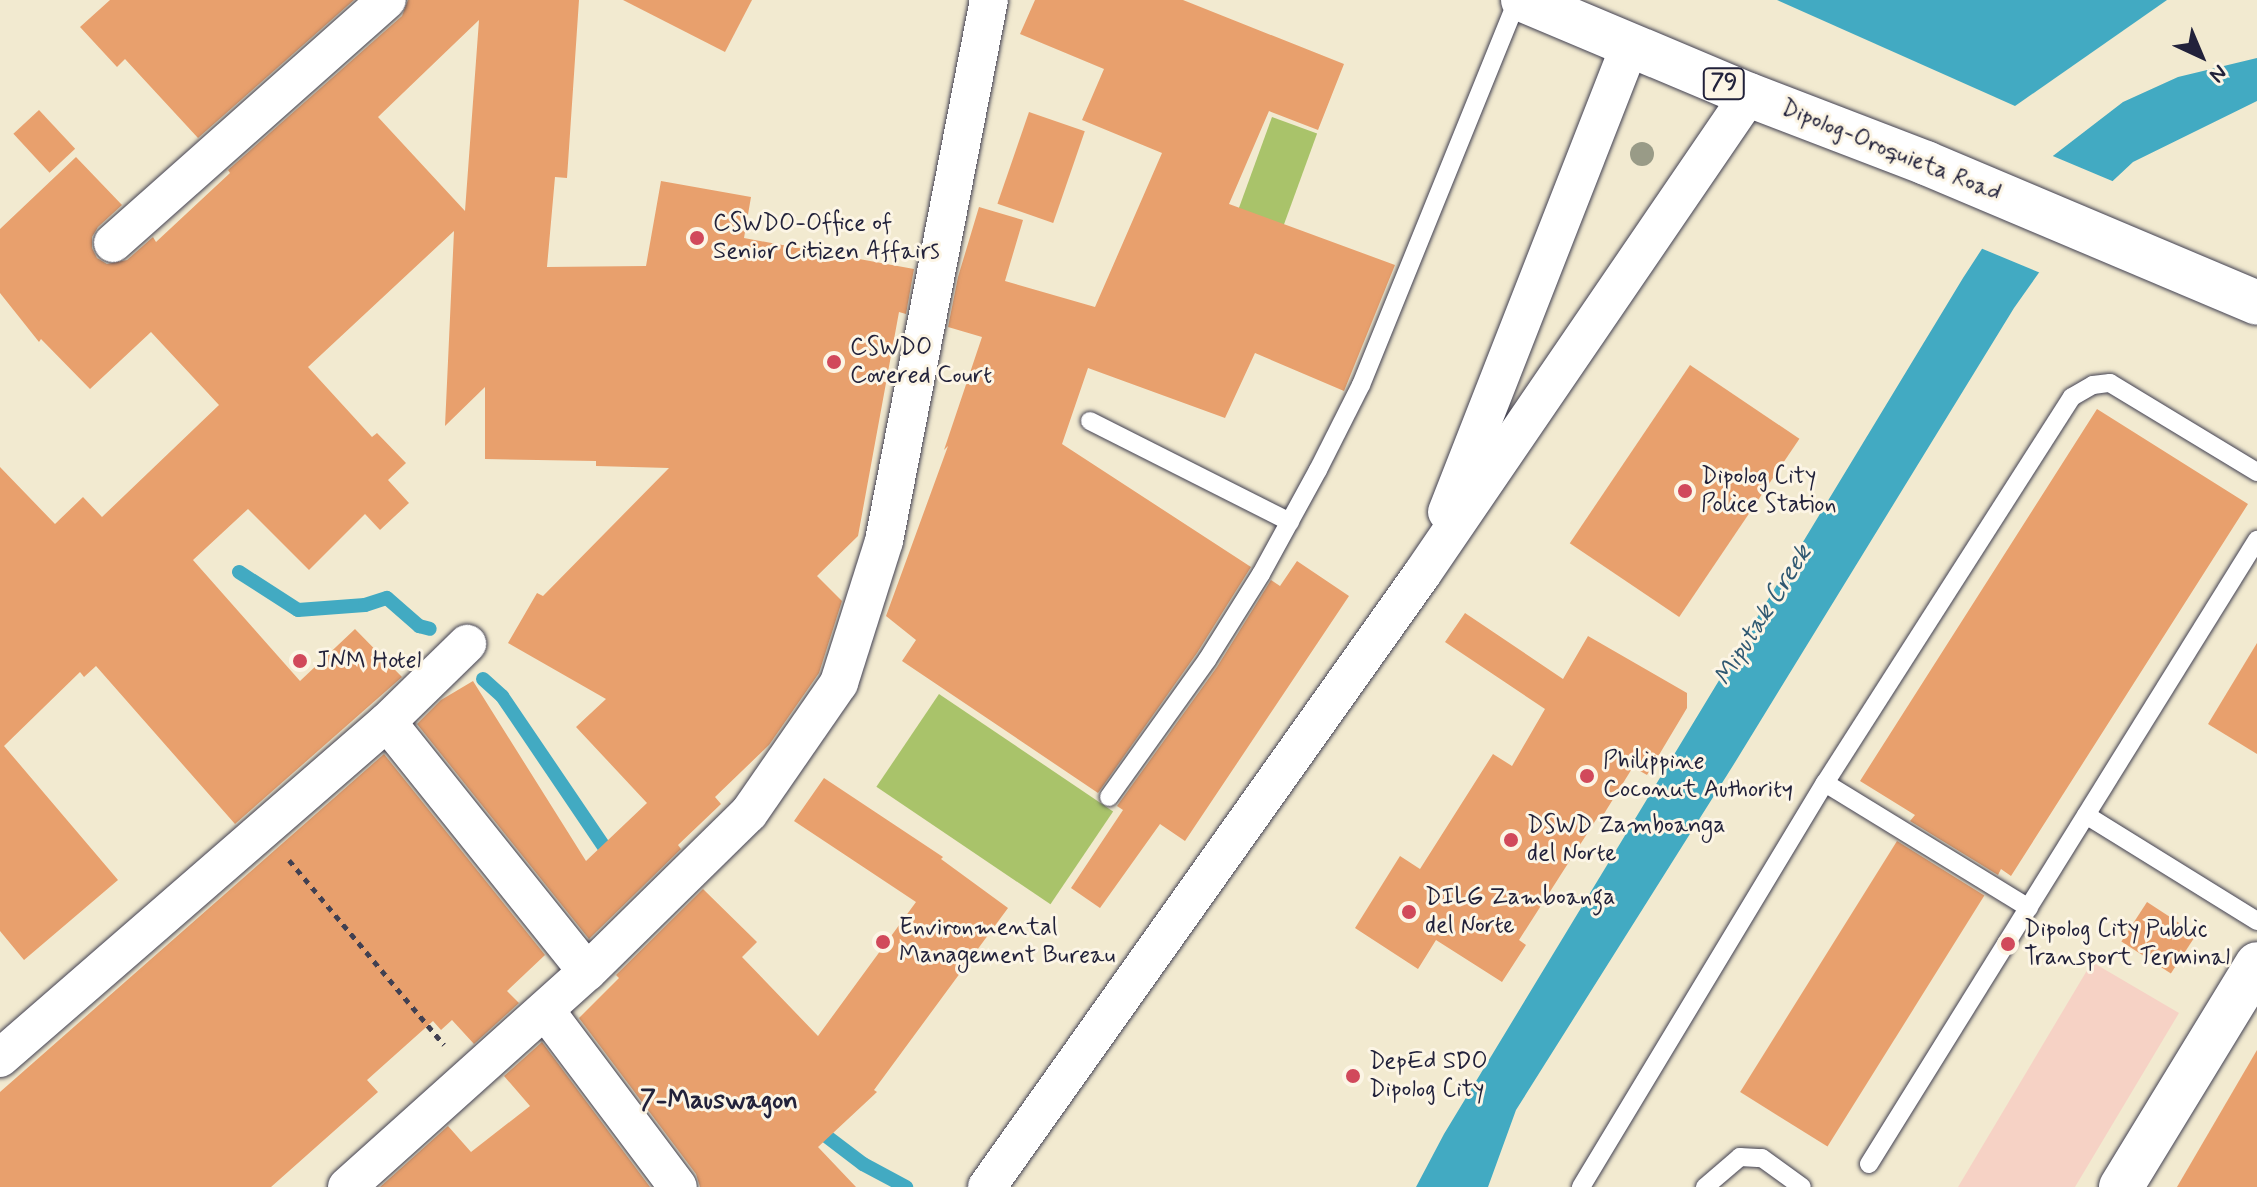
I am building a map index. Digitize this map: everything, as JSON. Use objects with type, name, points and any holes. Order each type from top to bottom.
[{"type":"main road","name":"Dipolog-Oroquieta Road","points":[[1523,0],[1749,95],[1926,163],[2257,303]]},
{"type":"main road","points":[[2121,1187],[2257,964]]},
{"type":"street","points":[[113,243],[387,0]]},
{"type":"street","points":[[347,1187],[587,972],[749,813],[839,683],[884,541],[989,0]]},
{"type":"street","points":[[1422,574],[1630,45]]},
{"type":"street","points":[[987,1187],[1422,574],[1749,95]]},
{"type":"street","points":[[0,1058],[387,722],[467,644]]},
{"type":"street","points":[[387,722],[587,972]]},
{"type":"street","points":[[545,1010],[678,1187]]},
{"type":"lane","points":[[1109,797],[1207,660],[1290,522],[1361,385],[1517,0]]},
{"type":"lane","points":[[1581,1187],[1825,783],[2072,397],[2093,385],[2110,383],[2257,472]]},
{"type":"lane","points":[[1090,421],[1290,522]]},
{"type":"lane","points":[[1869,1164],[2257,540]]},
{"type":"lane","points":[[1825,783],[2029,908]]},
{"type":"lane","points":[[2086,815],[2257,921]]},
{"type":"lane","points":[[1705,1187],[1740,1157],[1762,1158],[1802,1187]]},
{"type":"path","points":[[264,830],[470,1077]]},
{"type":"shaded area","points":[[2092,962],[2179,1013],[2075,1187],[1958,1187]]},
{"type":"green space","points":[[1272,117],[1317,133],[1277,244],[1232,228]]},
{"type":"green space","points":[[939,694],[1113,811],[1050,904],[876,787]]},
{"type":"water","points":[[1777,0],[2167,0],[2015,106]]},
{"type":"water","name":"Miputak Creek","points":[[2257,58],[2257,101],[2133,162],[2086,206],[2014,308],[1734,764],[1516,1110],[1488,1187],[1416,1187],[1444,1134],[1963,278],[2032,172],[2123,102],[2178,77]]},
{"type":"pier","points":[[2048,154],[2117,183],[2089,209],[2043,274],[1978,247],[2029,169]]},
{"type":"building","points":[[110,0],[354,0],[198,138],[125,59],[117,67],[80,27]]},
{"type":"building","points":[[408,0],[579,0],[567,178],[555,177],[547,267],[646,266],[661,181],[751,197],[744,238],[914,269],[906,314],[899,312],[858,536],[817,576],[842,601],[819,673],[769,745],[715,797],[721,804],[678,845],[681,849],[589,939],[417,724],[441,700],[473,681],[586,861],[647,803],[576,727],[606,699],[508,643],[537,593],[543,596],[669,468],[596,466],[596,461],[485,459],[485,387],[445,426],[454,231],[308,367],[372,437],[377,433],[406,463],[388,480],[409,503],[380,530],[365,514],[309,570],[248,509],[193,560],[300,681],[355,629],[402,677],[235,824],[96,666],[84,677],[80,672],[4,746],[118,880],[24,960],[0,931],[0,467],[55,524],[83,497],[102,517],[219,405],[151,332],[90,389],[41,339],[39,342],[0,293],[0,229],[76,157],[122,205],[98,227],[92,237],[92,248],[97,258],[107,264],[127,260],[153,237],[156,242],[230,173],[228,170],[402,16]],"holes":[[[479,20],[465,211],[378,117]]]},
{"type":"building","points":[[623,0],[752,0],[725,52]]},
{"type":"building","points":[[1035,0],[1183,0],[1344,64],[1318,130],[1269,111],[1229,204],[1395,265],[1344,391],[1255,353],[1225,418],[1088,368],[1062,444],[1251,567],[1197,653],[1098,793],[902,661],[916,640],[886,616],[948,446],[944,450],[982,337],[948,327],[958,277],[979,207],[1023,220],[1005,281],[1095,307],[1162,153],[1082,120],[1104,69],[1020,34]]},
{"type":"building","points":[[39,110],[75,149],[50,173],[13,134]]},
{"type":"building","points":[[1029,112],[1085,131],[1053,223],[997,204]]},
{"type":"building","name":"Dipolog City Police Station","points":[[1690,365],[1799,439],[1679,617],[1570,543]]},
{"type":"building","points":[[2097,409],[2248,504],[2011,876],[2001,869],[1998,875],[1910,821],[1915,815],[1860,781]]},
{"type":"building","points":[[1297,561],[1349,596],[1185,841],[1160,824],[1100,908],[1071,888],[1123,810],[1117,806],[1217,667],[1271,580],[1280,586]]},
{"type":"building","points":[[1465,613],[1563,679],[1588,636],[1687,693],[1687,708],[1647,775],[1633,767],[1602,817],[1599,815],[1519,940],[1526,945],[1502,982],[1436,940],[1418,969],[1355,928],[1400,856],[1420,869],[1493,754],[1512,766],[1545,709],[1445,642]]},
{"type":"building","points":[[2257,643],[2257,754],[2208,724]]},
{"type":"building","points":[[384,754],[545,955],[507,991],[519,1003],[474,1044],[452,1020],[441,1030],[433,1021],[367,1080],[378,1092],[271,1187],[0,1187],[0,1092]]},
{"type":"building","points":[[824,778],[943,857],[941,859],[1008,908],[874,1090],[877,1092],[818,1147],[856,1187],[700,1187],[696,1174],[579,1018],[619,978],[616,975],[703,889],[757,942],[742,957],[818,1036],[916,902],[794,821]]},
{"type":"building","points":[[1897,841],[1984,896],[1827,1147],[1740,1092]]},
{"type":"building","points":[[2147,902],[2196,934],[2171,974],[2121,941]]},
{"type":"building","points":[[542,1042],[650,1187],[380,1187],[448,1126],[471,1152],[530,1106],[504,1076]]},
{"type":"building","points":[[2257,1050],[2257,1187],[2177,1187]]},
{"type":"waterway","points":[[239,572],[298,610],[365,605],[387,598],[419,626],[430,629]]},
{"type":"waterway","points":[[483,679],[502,696],[613,860]]},
{"type":"waterway","points":[[813,1126],[863,1164],[906,1187]]},
{"type":"place","name":"CSWDO-Office of Senior Citizen Affairs","points":[[697,238]]},
{"type":"place","name":"CSWDO Covered Court","points":[[834,362]]},
{"type":"place","name":"Dipolog City Police Station","points":[[1685,491]]},
{"type":"place","name":"JNM Hotel","points":[[300,661]]},
{"type":"place","name":"Philippine Coconut Authority","points":[[1587,776]]},
{"type":"place","name":"DSWD Zamboanga del Norte","points":[[1511,840]]},
{"type":"place","name":"DILG Zamboanga del Norte","points":[[1409,912]]},
{"type":"place","name":"Environmental Management Bureau","points":[[883,942]]},
{"type":"place","name":"Dipolog City Public Transport Terminal","points":[[2008,944]]},
{"type":"place","name":"DepEd SDO Dipolog City","points":[[1353,1076]]},
{"type":"district","name":"7-Mauswagon","points":[[719,1102]]}]
